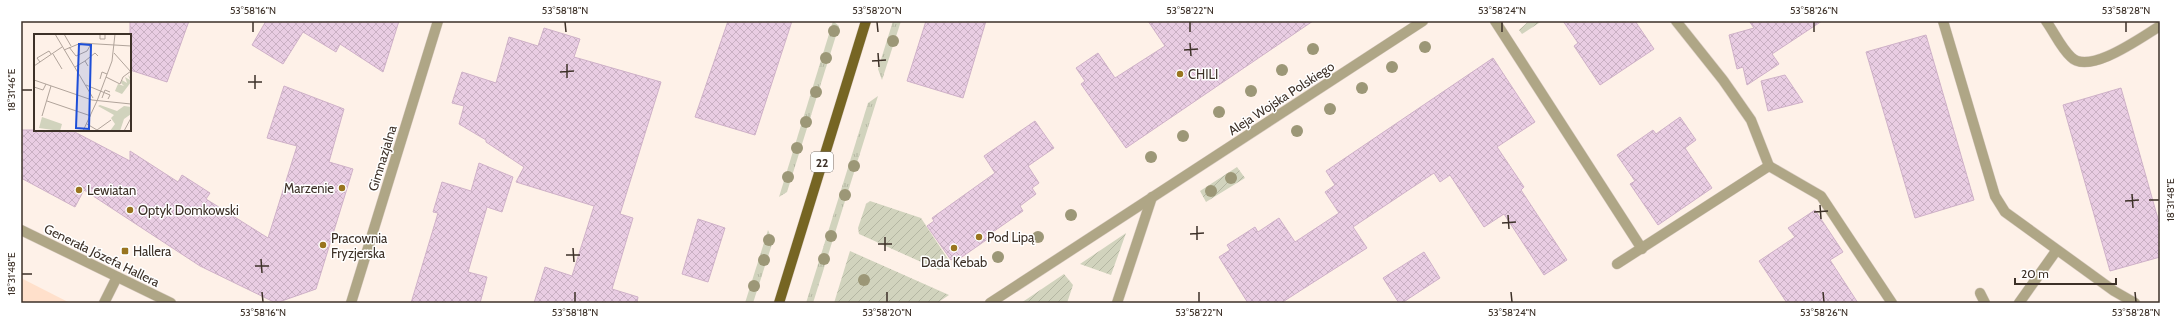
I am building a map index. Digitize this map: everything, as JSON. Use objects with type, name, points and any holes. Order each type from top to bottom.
[{"type":"main road","name":"22","points":[[779,303],[866,21]]},
{"type":"street","name":"Gimnazjalna","points":[[351,303],[438,21]]},
{"type":"street","name":"Aleja Wojska Polskiego","points":[[990,303],[1423,21]]},
{"type":"street","points":[[1495,21],[1642,249]]},
{"type":"street","points":[[1676,21],[1723,80],[1750,120],[1769,166],[1821,196],[1892,303]]},
{"type":"street","points":[[1943,21],[1995,196],[2006,212],[2056,251],[2114,291],[2135,303]]},
{"type":"street","points":[[2046,21],[2072,58],[2086,62],[2107,57],[2160,26]]},
{"type":"street","points":[[1617,264],[1769,166]]},
{"type":"street","points":[[1117,303],[1152,197]]},
{"type":"street","name":"Generała Józefa Hallera","points":[[21,230],[171,303]]},
{"type":"street","points":[[2019,303],[2056,251]]},
{"type":"street","points":[[104,303],[117,277]]},
{"type":"street","points":[[1980,293],[1986,303]]},
{"type":"shaded area","points":[[21,278],[70,303],[21,303]]},
{"type":"green space","points":[[833,21],[839,26],[787,192],[779,197]]},
{"type":"green space","points":[[893,21],[901,21],[882,80],[878,69]]},
{"type":"green space","points":[[1529,21],[1542,21],[1522,34],[1519,30]]},
{"type":"green space","points":[[878,96],[813,303],[806,303],[868,103]]},
{"type":"green space","points":[[1237,167],[1245,178],[1206,202],[1200,191]]},
{"type":"green space","points":[[870,201],[921,218],[950,262],[939,270],[859,234],[858,228],[866,204]]},
{"type":"green space","points":[[768,230],[773,241],[753,303],[745,303]]},
{"type":"green space","points":[[1126,233],[1111,275],[1080,264]]},
{"type":"green space","points":[[850,251],[949,295],[937,303],[834,303]]},
{"type":"green space","points":[[1064,274],[1073,285],[1067,303],[1021,303]]},
{"type":"building","points":[[130,21],[189,21],[167,82],[131,70]]},
{"type":"building","points":[[266,21],[399,21],[383,72],[340,44],[336,52],[303,32],[283,64],[252,45]]},
{"type":"building","points":[[728,21],[792,21],[755,135],[695,117]]},
{"type":"building","points":[[926,21],[986,21],[963,98],[907,81]]},
{"type":"building","points":[[1148,21],[1313,21],[1126,148],[1081,84],[1085,81],[1076,68],[1098,53],[1115,78],[1165,46]]},
{"type":"building","points":[[1563,21],[1635,21],[1654,49],[1600,85],[1574,46],[1578,43]]},
{"type":"building","points":[[1749,21],[1822,21],[1772,54],[1779,64],[1747,85],[1743,67],[1737,69],[1729,35],[1754,28]]},
{"type":"building","points":[[544,28],[580,39],[574,57],[661,82],[620,214],[633,218],[612,289],[638,297],[637,303],[534,303],[545,267],[572,276],[594,206],[516,182],[524,167],[486,142],[486,140],[459,124],[464,106],[452,103],[462,72],[496,83],[509,37],[538,46]]},
{"type":"building","points":[[1926,35],[1974,200],[1915,218],[1866,52]]},
{"type":"building","points":[[1493,58],[1535,122],[1497,147],[1524,187],[1521,190],[1567,260],[1544,275],[1504,214],[1484,227],[1450,175],[1440,182],[1434,173],[1353,227],[1367,248],[1281,303],[1248,303],[1219,257],[1230,250],[1227,245],[1255,227],[1258,232],[1279,218],[1295,242],[1339,213],[1325,192],[1335,185],[1326,171]]},
{"type":"building","points":[[1785,75],[1803,102],[1768,111],[1761,81]]},
{"type":"building","points":[[284,86],[344,109],[329,162],[353,169],[316,289],[276,303],[200,266],[84,190],[75,207],[21,178],[21,130],[73,131],[130,161],[130,151],[178,182],[182,175],[210,193],[206,199],[268,238],[297,146],[267,138]]},
{"type":"building","points":[[2121,88],[2160,226],[2160,257],[2110,271],[2063,105]]},
{"type":"building","points":[[1680,117],[1696,140],[1685,148],[1712,188],[1658,225],[1630,184],[1635,181],[1617,155],[1653,130],[1656,134]]},
{"type":"building","points":[[1035,121],[1054,148],[1028,166],[1039,183],[1032,188],[1036,194],[1020,206],[1023,211],[990,234],[992,236],[959,259],[957,256],[951,260],[927,226],[934,221],[932,218],[995,173],[984,156]]},
{"type":"building","points":[[479,163],[513,177],[502,212],[487,207],[468,272],[487,277],[480,303],[411,303],[438,213],[433,212],[442,182],[471,191]]},
{"type":"building","points":[[1815,210],[1843,252],[1830,260],[1858,303],[1787,303],[1759,261],[1795,237],[1788,228]]},
{"type":"building","points":[[698,219],[725,228],[708,282],[682,274]]},
{"type":"building","points":[[1424,252],[1440,278],[1402,303],[1399,303],[1383,278]]},
{"type":"place","name":"CHILI","points":[[1180,74]]},
{"type":"place","name":"Marzenie","points":[[342,188]]},
{"type":"place","name":"Lewiatan","points":[[79,190]]},
{"type":"place","name":"Optyk Domkowski","points":[[130,210]]},
{"type":"place","name":"Pod Lipą","points":[[979,237]]},
{"type":"place","name":"Pracownia Fryzjerska","points":[[323,245]]},
{"type":"place","name":"Dada Kebab","points":[[954,248]]},
{"type":"place","name":"Hallera","points":[[125,251]]}]
